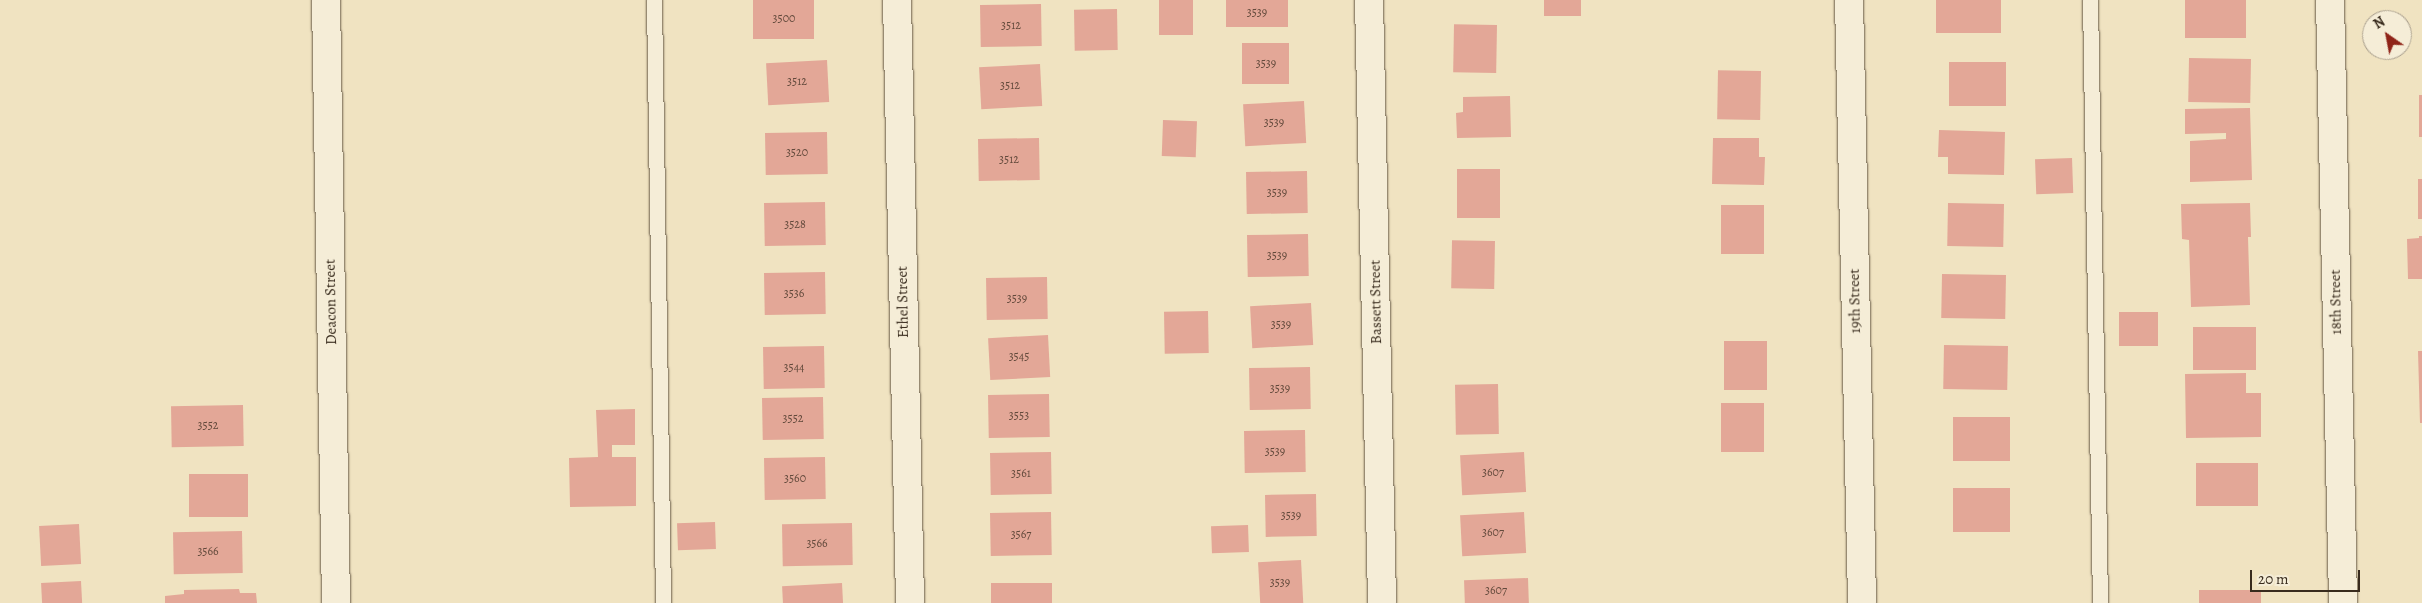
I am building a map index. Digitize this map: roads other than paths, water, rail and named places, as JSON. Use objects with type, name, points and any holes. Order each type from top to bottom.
[{"type":"street","name":"Deacon Street","points":[[326,0],[336,603]]},
{"type":"street","name":"Ethel Street","points":[[897,0],[910,603]]},
{"type":"street","name":"Bassett Street","points":[[1369,0],[1382,603]]},
{"type":"street","name":"19th Street","points":[[1849,0],[1862,603]]},
{"type":"street","name":"18th Street","points":[[2330,0],[2343,603]]},
{"type":"lane","points":[[654,0],[663,603]]},
{"type":"lane","points":[[2090,0],[2100,603]]}]
